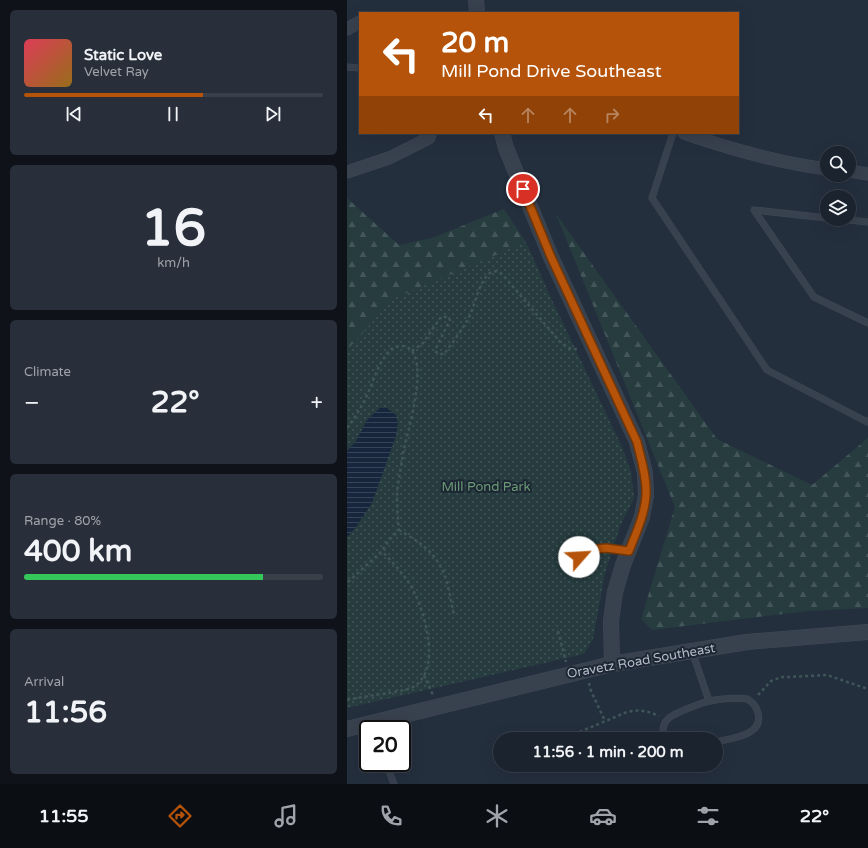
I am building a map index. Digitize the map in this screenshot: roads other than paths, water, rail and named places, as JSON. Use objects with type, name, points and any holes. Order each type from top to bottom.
[{"type":"street","points":[[476,0],[477,12]]},
{"type":"street","points":[[347,29],[359,23]]},
{"type":"street","points":[[347,172],[389,158],[429,138],[430,134]]},
{"type":"street","points":[[502,134],[506,148],[551,257],[637,442],[645,472],[646,495],[642,517],[623,565],[615,592],[611,620],[611,664]]},
{"type":"street","points":[[688,134],[725,147],[820,168]]},
{"type":"street","points":[[856,172],[868,174]]},
{"type":"street","name":"Oravetz Road Southeast","points":[[393,720],[438,707],[611,664],[747,642],[868,632]]},
{"type":"street","name":"Oravetz Road Southeast","points":[[347,729],[359,727]]},
{"type":"lane","points":[[347,67],[359,68]]},
{"type":"lane","points":[[673,134],[652,198],[767,370],[867,422],[868,421]]},
{"type":"lane","points":[[820,217],[753,210],[814,297],[868,323]]},
{"type":"lane","points":[[856,221],[868,222]]},
{"type":"lane","points":[[572,564],[586,550],[606,548],[629,551]]},
{"type":"lane","points":[[692,651],[709,701]]},
{"type":"lane","points":[[663,732],[667,720],[672,716],[709,701],[740,698],[752,702],[758,712],[758,724],[755,729],[745,735],[723,740]]},
{"type":"lane","points":[[390,772],[394,784]]},
{"type":"water","points":[[380,408],[387,408],[396,415],[398,423],[396,436],[372,503],[356,527],[347,537],[347,451],[356,441],[367,420]]},
{"type":"park label","name":"Mill Pond Park","points":[[486,487]]}]
